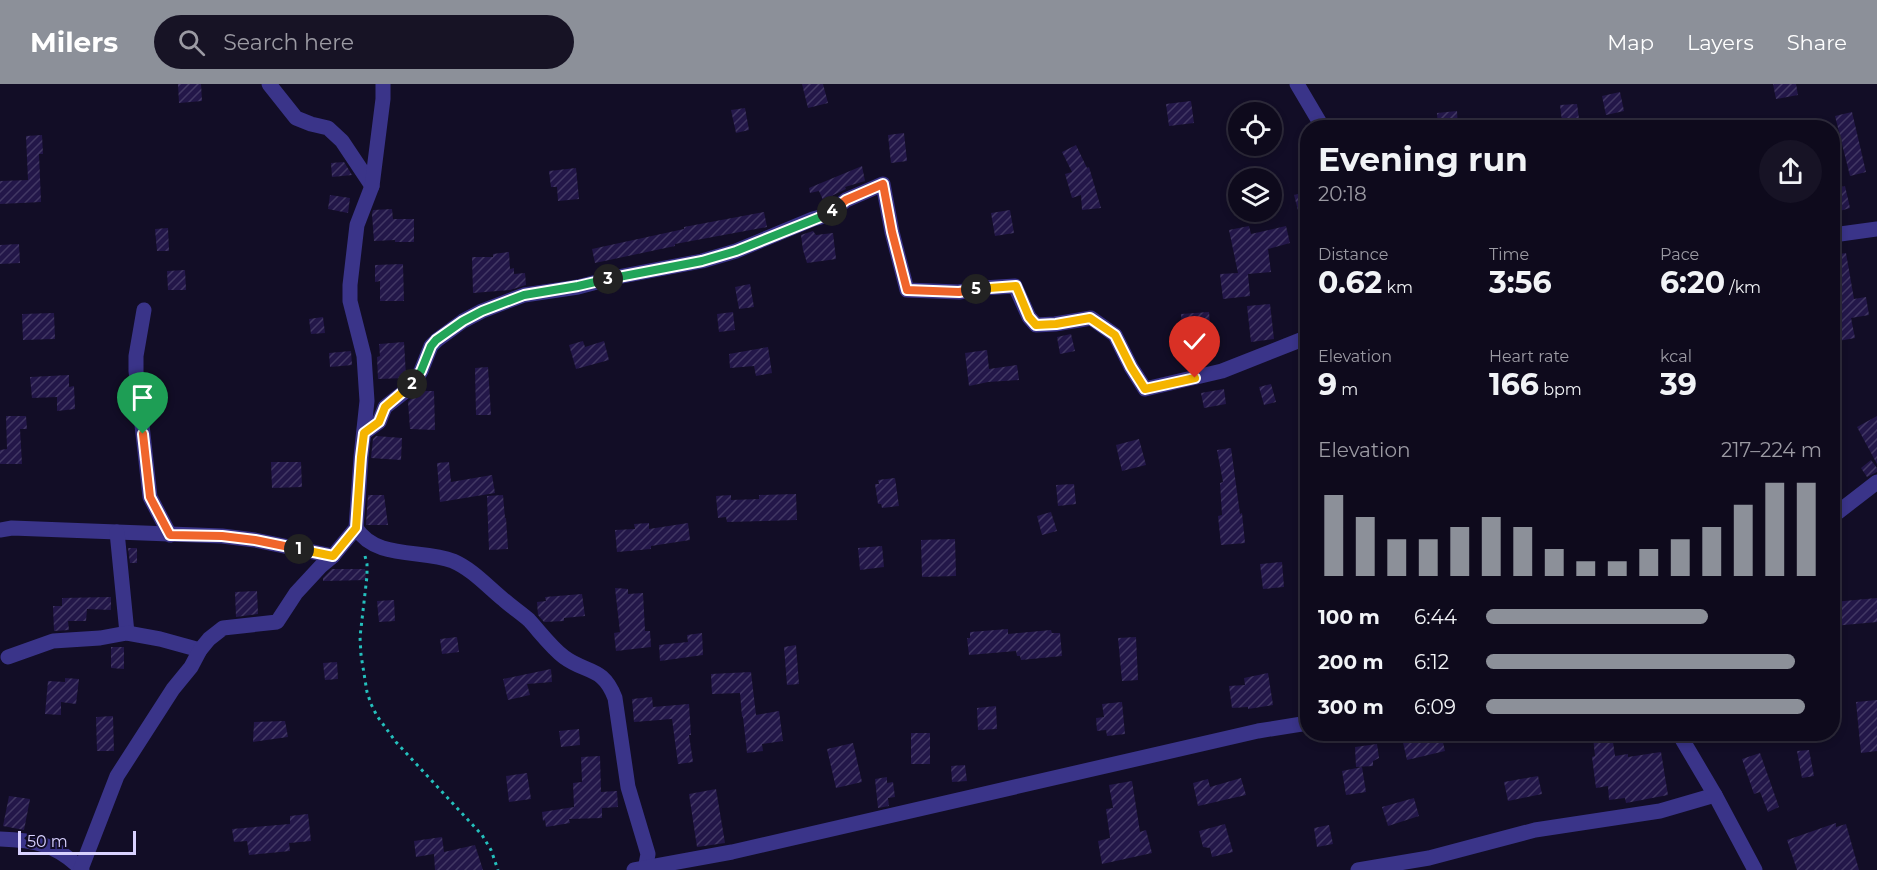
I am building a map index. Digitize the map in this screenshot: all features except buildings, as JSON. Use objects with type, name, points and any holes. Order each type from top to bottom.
[{"type":"street","points":[[269,84],[296,118],[328,128],[342,141],[372,186]]},
{"type":"street","points":[[383,84],[372,186],[357,225],[350,285],[350,301],[364,356],[367,400],[361,457],[358,532],[365,540],[389,550],[454,562],[471,572],[520,612],[566,658],[597,672],[605,679],[615,698],[628,787],[648,854],[647,864],[641,869]]},
{"type":"street","points":[[1297,84],[1318,120]]},
{"type":"street","points":[[364,433],[379,422],[385,407],[408,389],[421,371],[431,346],[436,340],[482,311],[536,292],[578,286],[702,261],[736,251],[828,214],[846,200],[883,184],[892,232],[907,290],[959,292],[1016,286],[1029,317],[1036,325],[1090,318],[1115,335],[1145,389],[1222,371],[1300,340]]},
{"type":"street","points":[[1840,234],[1877,229]]},
{"type":"street","points":[[144,309],[136,356],[136,371],[150,497],[170,535]]},
{"type":"street","points":[[1840,511],[1877,482]]},
{"type":"street","points":[[0,530],[12,528],[222,536],[255,540],[333,556]]},
{"type":"street","points":[[117,532],[127,633]]},
{"type":"street","points":[[0,839],[27,840],[52,847],[82,869],[117,776],[172,689],[209,639],[223,628],[277,622],[296,593],[358,532]]},
{"type":"street","points":[[8,657],[53,641],[100,638],[127,633],[200,650]]},
{"type":"street","points":[[641,869],[732,852],[1258,731],[1300,724]]},
{"type":"street","points":[[1683,741],[1755,870]]},
{"type":"street","points":[[1358,870],[1429,858],[1534,831],[1660,811],[1715,795]]},
{"type":"path","points":[[358,532],[367,564],[360,637],[367,693],[371,704],[396,742],[482,835],[491,850],[498,870]]},
{"type":"route","points":[[143,434],[150,497],[170,535],[222,536],[255,540],[333,556],[356,528],[364,433],[379,422],[385,407],[408,389],[421,371],[431,346],[452,328],[482,311],[524,295],[556,291],[702,261],[736,251],[828,214],[846,200],[883,184],[892,232],[907,290],[959,292],[1016,286],[1029,317],[1036,325],[1090,318],[1115,335],[1145,389],[1195,378]]}]
